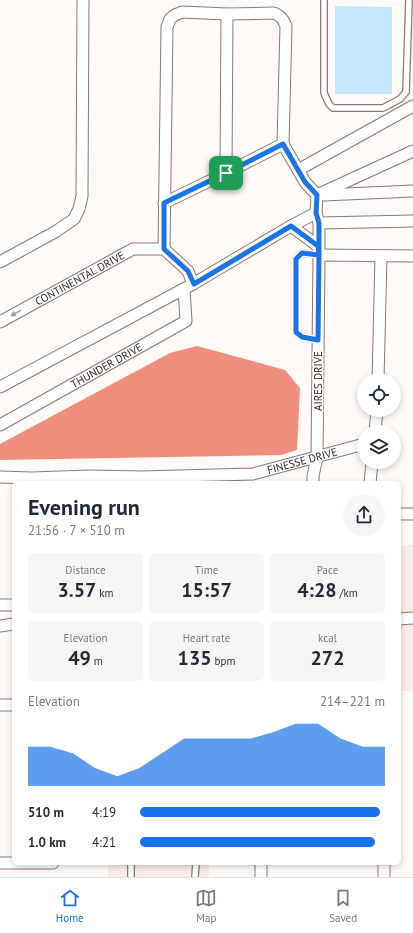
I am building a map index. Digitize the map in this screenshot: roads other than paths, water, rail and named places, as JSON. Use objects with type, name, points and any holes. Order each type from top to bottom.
[{"type":"street","points":[[0,262],[55,232],[74,219],[79,209],[82,196],[83,0]]},
{"type":"street","points":[[189,287],[188,271],[164,249],[167,27],[170,19],[182,12],[227,14],[274,12],[280,15],[283,19],[286,26],[283,144],[305,182],[317,195],[413,191]]},
{"type":"street","points":[[226,173],[227,14]]},
{"type":"street","points":[[298,170],[413,106]]},
{"type":"street","points":[[164,203],[283,144]]},
{"type":"street","points":[[317,195],[413,151]]},
{"type":"street","name":"AIRES DRIVE","points":[[313,481],[317,457],[317,195]]},
{"type":"street","points":[[0,387],[189,287],[291,226],[317,218],[413,221]]},
{"type":"street","points":[[291,226],[318,251],[381,256],[413,256]]},
{"type":"street","name":"CONTINENTAL DRIVE","points":[[0,322],[133,249],[164,249]]},
{"type":"street","points":[[378,373],[381,256]]},
{"type":"street","name":"THUNDER DRIVE","points":[[0,425],[186,321],[189,287]]},
{"type":"street","name":"FINESSE DRIVE","points":[[0,477],[32,480],[253,478],[357,445]]},
{"type":"street","points":[[370,481],[371,469]]},
{"type":"street","points":[[401,514],[413,514]]},
{"type":"street","points":[[0,605],[12,605]]},
{"type":"street","points":[[401,619],[413,618]]},
{"type":"street","points":[[0,626],[12,624]]},
{"type":"street","points":[[0,705],[12,705]]},
{"type":"street","points":[[0,863],[12,863]]},
{"type":"street","points":[[261,865],[261,877]]},
{"type":"street","points":[[384,865],[384,877]]},
{"type":"lane","points":[[324,0],[324,93],[329,104],[333,108],[382,108],[400,99],[406,92],[409,0]]},
{"type":"lane","points":[[318,251],[302,253],[296,259],[296,332],[302,337],[318,340]]},
{"type":"lane","points":[[131,877],[132,865]]},
{"type":"lane","points":[[196,865],[196,877]]}]
